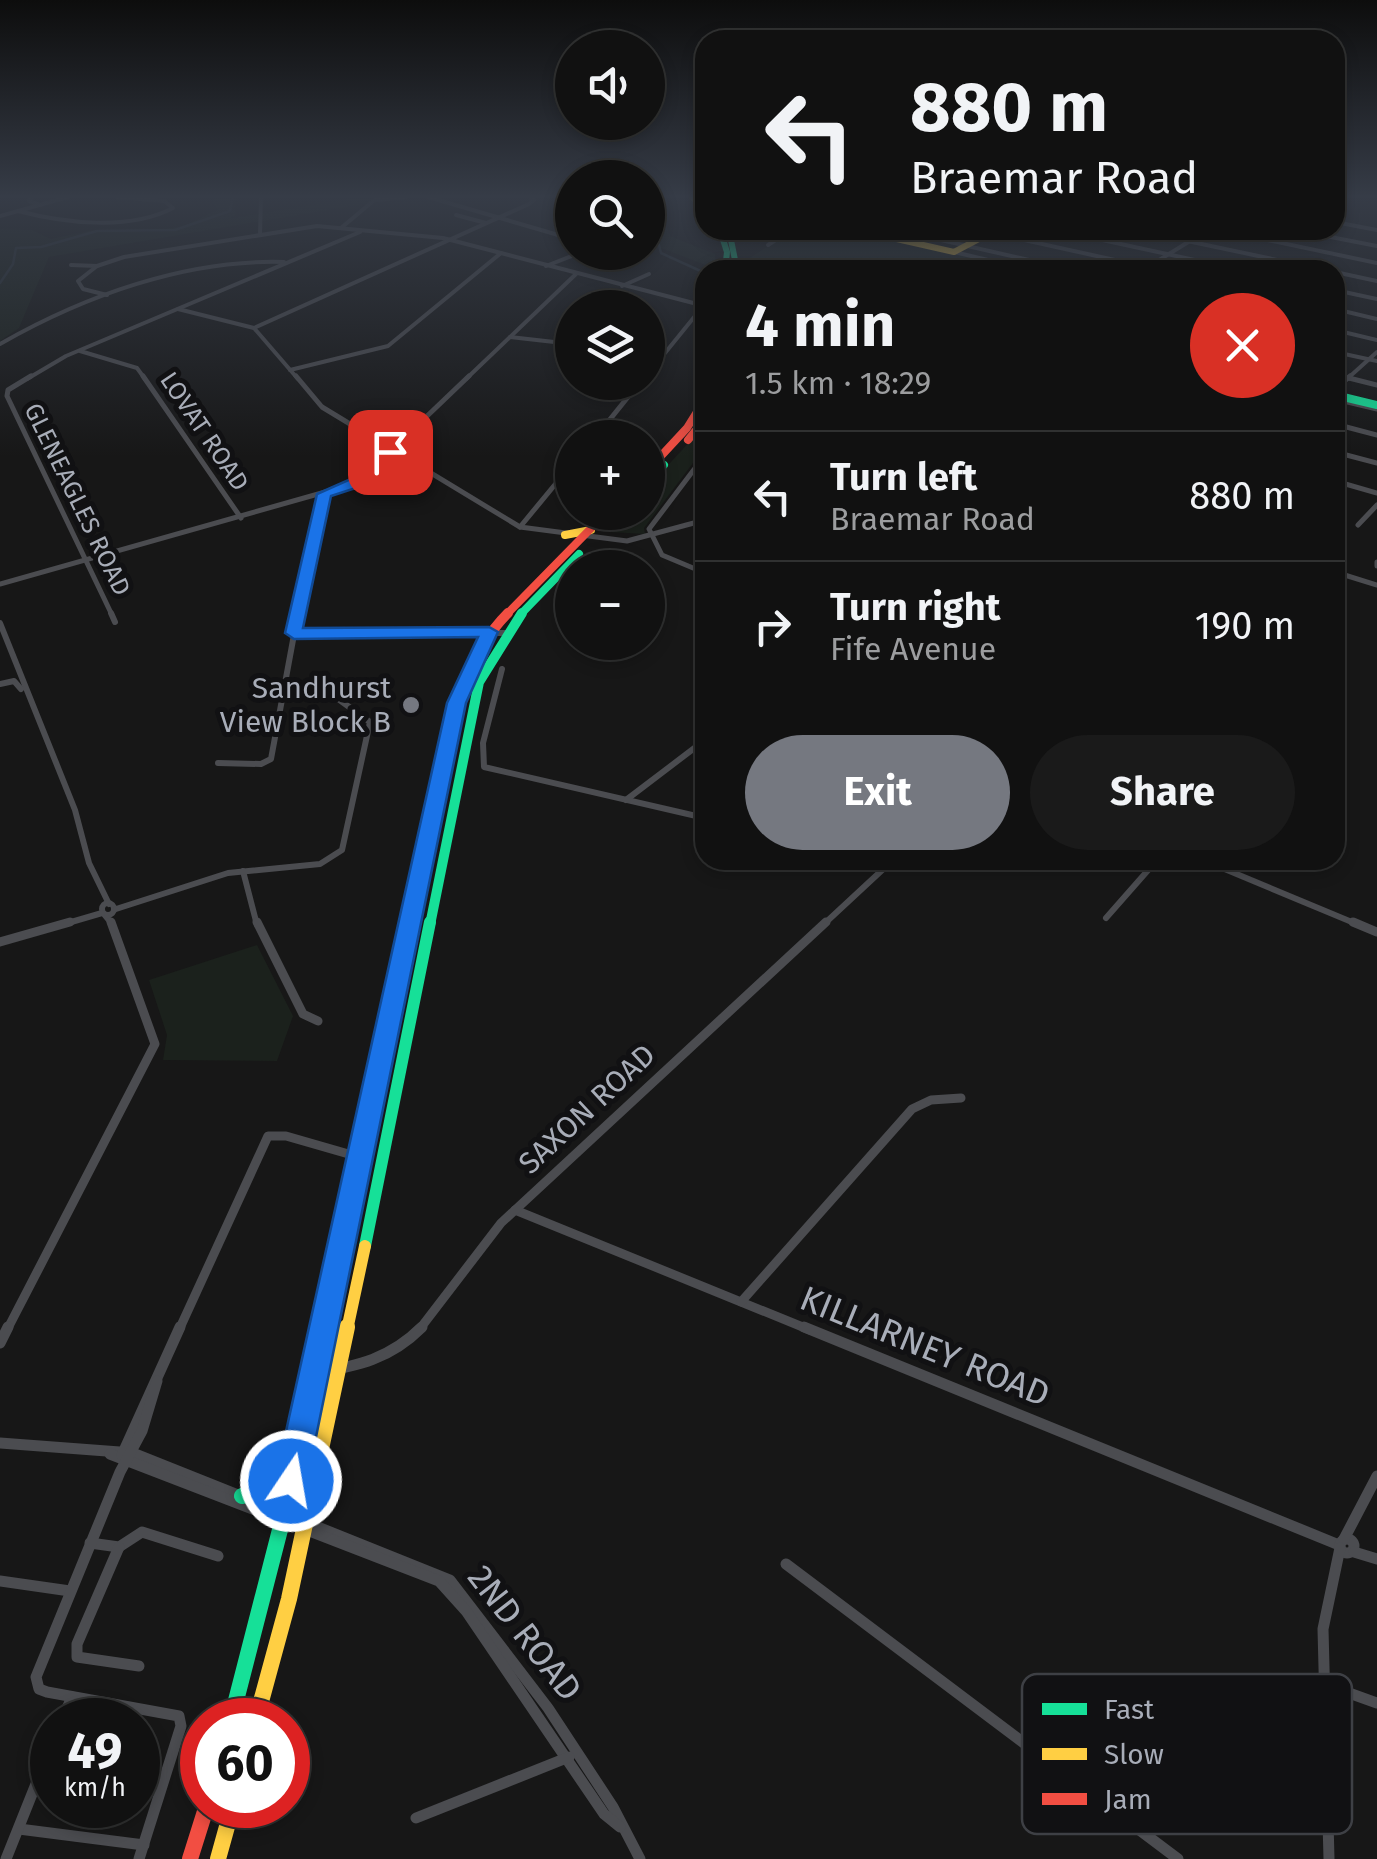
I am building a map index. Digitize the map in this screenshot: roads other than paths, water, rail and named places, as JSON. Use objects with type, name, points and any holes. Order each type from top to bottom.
[{"type":"main road","points":[[1345,396],[1377,405]]},
{"type":"main road","points":[[665,452],[695,415]]},
{"type":"main road","points":[[665,463],[695,429]]},
{"type":"main road","points":[[262,1698],[340,1370],[479,682],[506,633],[594,530]]},
{"type":"main road","points":[[571,550],[596,530]]},
{"type":"main road","points":[[563,534],[590,535]]},
{"type":"main road","points":[[563,534],[570,540],[568,550]]},
{"type":"main road","points":[[236,1698],[283,1518],[457,703],[489,632],[555,565]]},
{"type":"main road","points":[[242,1496],[266,1492],[291,1481]]},
{"type":"main road","points":[[190,1859],[200,1828]]},
{"type":"main road","points":[[218,1859],[227,1828]]},
{"type":"street","points":[[77,284],[107,295]]},
{"type":"street","points":[[0,344],[34,324],[147,284]]},
{"type":"street","points":[[80,350],[237,284]]},
{"type":"street","points":[[254,328],[351,284]]},
{"type":"street","points":[[290,370],[388,346],[464,284]]},
{"type":"street","points":[[0,584],[89,562],[357,482],[568,284]]},
{"type":"street","points":[[613,284],[636,290]]},
{"type":"street","points":[[622,286],[627,284]]},
{"type":"street","points":[[1345,292],[1377,299]]},
{"type":"street","points":[[665,298],[695,303]]},
{"type":"street","points":[[665,298],[695,303]]},
{"type":"street","points":[[178,309],[254,328],[318,404],[390,452],[520,527],[563,534]]},
{"type":"street","points":[[1345,312],[1377,319]]},
{"type":"street","points":[[665,353],[695,316]]},
{"type":"street","points":[[1345,332],[1377,340]]},
{"type":"street","points":[[510,337],[555,342]]},
{"type":"street","name":"GLENEAGLES ROAD","points":[[80,350],[7,392],[115,622]]},
{"type":"street","name":"LOVAT ROAD","points":[[80,350],[137,368],[240,518]]},
{"type":"street","points":[[1345,381],[1377,352]]},
{"type":"street","points":[[1345,354],[1377,361]]},
{"type":"street","points":[[1345,377],[1377,385]]},
{"type":"street","points":[[609,420],[626,400]]},
{"type":"street","points":[[1345,427],[1377,436]]},
{"type":"street","points":[[1345,455],[1377,463]]},
{"type":"street","points":[[695,468],[651,524],[652,536],[662,554],[695,568]]},
{"type":"street","points":[[520,527],[555,485]]},
{"type":"street","points":[[1345,485],[1377,493]]},
{"type":"street","points":[[218,763],[270,761],[324,494]]},
{"type":"street","points":[[1358,525],[1377,505]]},
{"type":"street","points":[[590,535],[627,541],[695,523]]},
{"type":"street","points":[[1345,574],[1376,582]]},
{"type":"street","points":[[0,623],[75,810],[154,1032],[153,1051],[0,1343]]},
{"type":"street","points":[[294,633],[506,633]]},
{"type":"street","points":[[502,669],[496,714],[481,756],[484,766],[695,816]]},
{"type":"street","points":[[0,684],[14,681],[28,698]]},
{"type":"street","points":[[0,942],[242,871],[320,864],[345,845],[346,816],[369,719],[334,696],[284,688]]},
{"type":"street","points":[[626,800],[695,748]]},
{"type":"street","name":"SAXON ROAD","points":[[314,1373],[370,1364],[406,1343],[515,1210],[880,870]]},
{"type":"street","points":[[1106,918],[1148,870]]},
{"type":"street","points":[[1227,870],[1377,932]]},
{"type":"street","points":[[242,871],[257,924],[302,1014],[318,1021]]},
{"type":"street","points":[[741,1302],[912,1108],[931,1100],[961,1098]]},
{"type":"street","points":[[139,1859],[181,1726],[179,1716],[39,1689],[36,1676],[122,1459],[268,1136],[286,1136],[359,1157]]},
{"type":"street","name":"KILLARNEY ROAD","points":[[515,1210],[1375,1558]]},
{"type":"street","name":"2ND ROAD","points":[[0,1443],[122,1459],[242,1496],[283,1518]]},
{"type":"street","name":"2ND ROAD","points":[[122,1459],[305,1525],[428,1575],[449,1589],[572,1756],[604,1814],[620,1827],[640,1859]]},
{"type":"street","points":[[1324,1674],[1323,1629],[1337,1566],[1377,1476]]},
{"type":"street","points":[[138,1666],[76,1656],[77,1644],[120,1547],[142,1532],[218,1556]]},
{"type":"street","points":[[90,1543],[120,1547]]},
{"type":"street","points":[[786,1564],[1022,1742]]},
{"type":"street","points":[[0,1581],[70,1591]]},
{"type":"street","points":[[1352,1694],[1377,1703]]},
{"type":"street","points":[[416,1818],[572,1756]]},
{"type":"street","points":[[6,1859],[30,1801]]},
{"type":"street","points":[[19,1829],[144,1844]]},
{"type":"street","points":[[1145,1834],[1178,1859]]},
{"type":"street","points":[[1328,1834],[1329,1859]]},
{"type":"place","name":"Sandhurst View Block B","points":[[411,705]]}]
